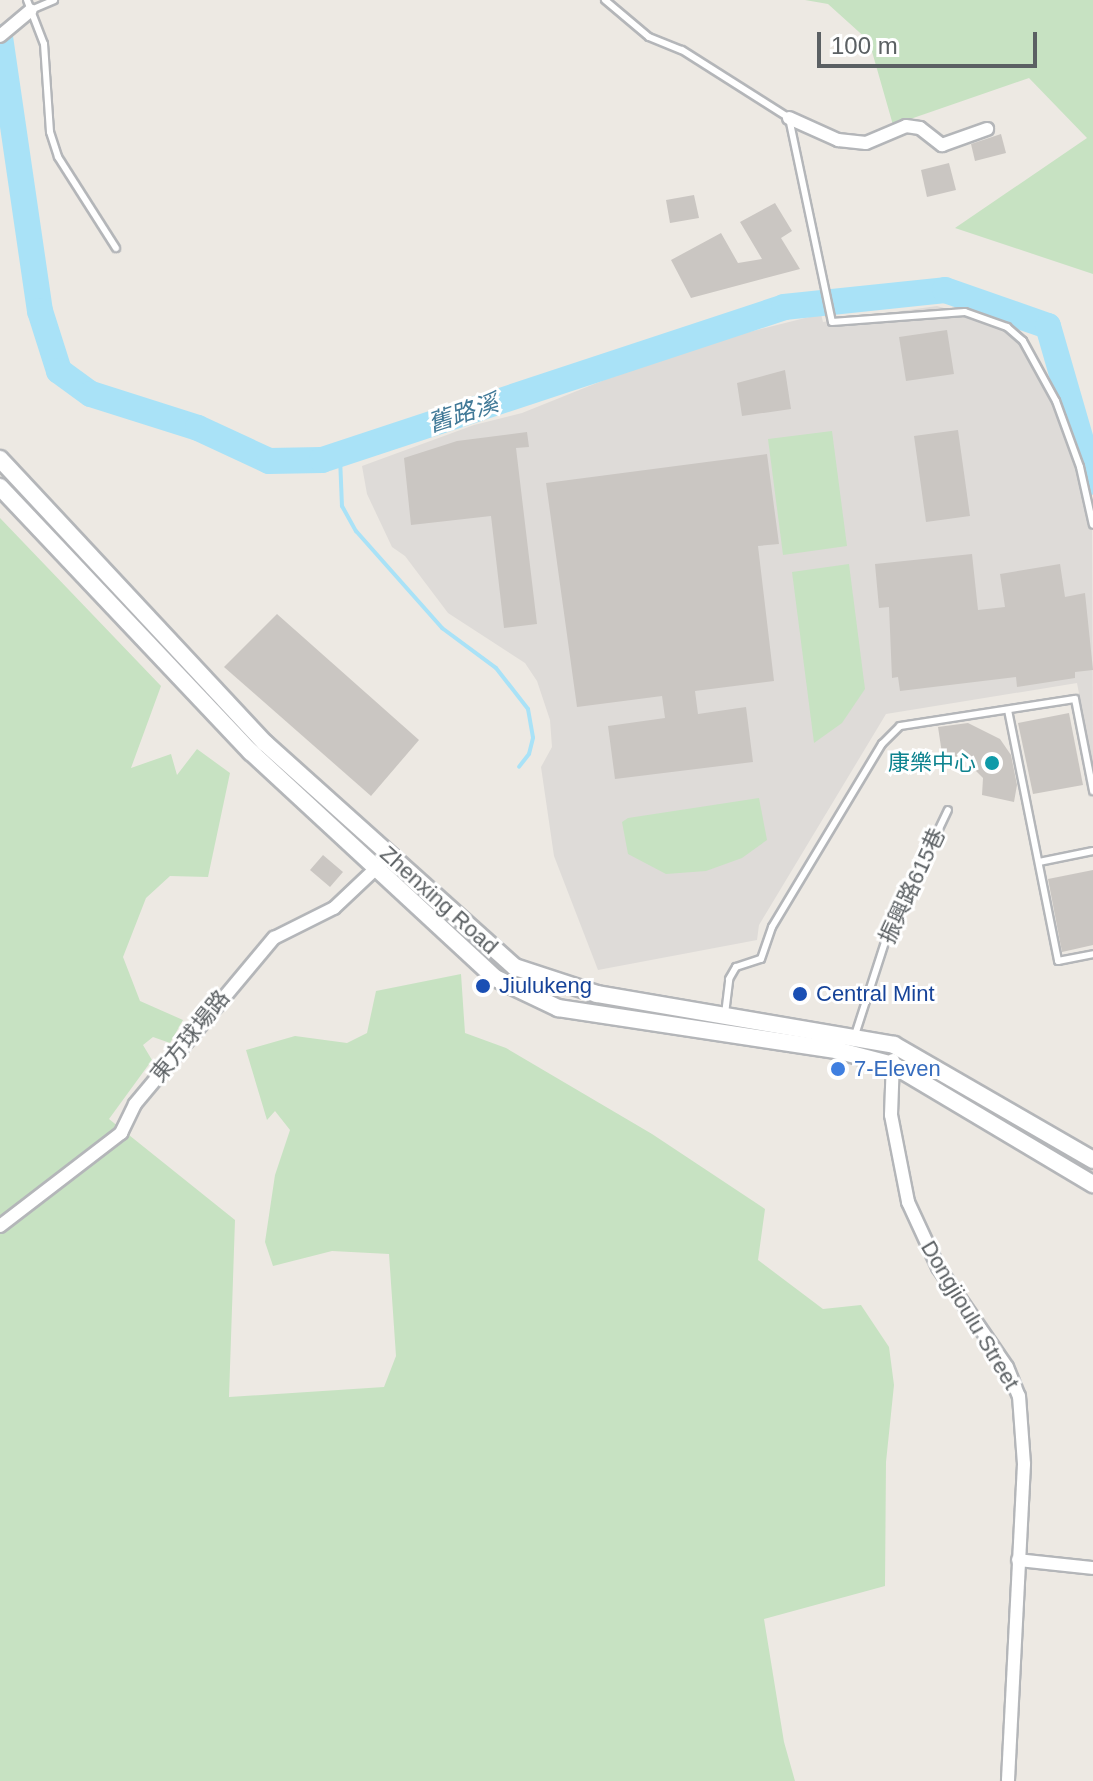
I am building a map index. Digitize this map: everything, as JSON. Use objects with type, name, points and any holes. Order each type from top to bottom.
[{"type":"street","points":[[0,36],[29,5]]},
{"type":"street","points":[[789,118],[838,140],[866,143],[906,126],[920,128],[942,145],[987,129]]},
{"type":"street","name":"Zhenxing Road","points":[[0,459],[231,710],[515,967],[597,994],[725,1012],[894,1045],[1093,1160]]},
{"type":"street","name":"Zhenxing Road","points":[[0,487],[251,752],[466,954],[521,992],[558,1008],[852,1054],[893,1065],[1093,1184]]},
{"type":"street","name":"東方球場路","points":[[0,1226],[121,1133],[135,1104],[274,938],[334,908],[389,856]]},
{"type":"street","name":"Dongjioulu Street","points":[[894,1045],[891,1115],[908,1202],[938,1267],[1007,1367],[1019,1396],[1024,1464],[1008,1781]]},
{"type":"street","points":[[1018,1560],[1093,1568]]},
{"type":"lane","points":[[54,0],[29,5],[44,44],[50,132],[58,157],[116,248]]},
{"type":"lane","points":[[605,0],[649,37],[693,56],[789,118],[823,264],[832,322],[965,312],[1007,327],[1023,341],[1056,401],[1080,467],[1093,525]]},
{"type":"lane","points":[[721,1033],[729,979],[736,967],[761,959],[772,927],[889,734],[914,722],[1075,699],[1093,791]]},
{"type":"lane","points":[[1008,710],[1058,961],[1093,954]]},
{"type":"lane","name":"振興路615巷","points":[[852,1054],[855,1035],[885,942],[948,810]]},
{"type":"lane","points":[[1039,862],[1093,851]]},
{"type":"shaded area","points":[[937,306],[982,319],[1015,336],[1032,356],[1057,407],[1092,514],[1093,767],[1077,683],[886,714],[759,925],[757,940],[598,970],[554,856],[541,767],[552,747],[550,720],[537,681],[525,663],[448,613],[405,556],[392,547],[367,494],[362,466],[474,425],[522,413],[684,348],[821,314],[823,322]]},
{"type":"green space","points":[[805,0],[1093,0],[1093,274],[955,228],[1087,138],[1029,78],[893,125],[869,41],[828,4]]},
{"type":"green space","points":[[832,431],[847,546],[783,555],[768,439]]},
{"type":"green space","points":[[0,518],[161,686],[131,768],[171,754],[177,775],[197,749],[230,773],[208,877],[170,876],[146,898],[123,957],[140,1001],[183,1020],[170,1043],[153,1037],[143,1045],[152,1060],[109,1119],[235,1220],[229,1397],[384,1387],[396,1356],[389,1254],[332,1251],[273,1266],[265,1242],[275,1175],[290,1130],[275,1111],[267,1120],[246,1050],[295,1036],[347,1043],[367,1033],[376,991],[461,974],[465,1033],[506,1048],[652,1134],[765,1209],[758,1260],[823,1309],[861,1305],[889,1347],[894,1385],[886,1462],[885,1586],[764,1619],[784,1742],[795,1781],[0,1781]]},
{"type":"green space","points":[[849,564],[865,689],[842,723],[814,743],[792,572]]},
{"type":"green space","points":[[759,798],[767,840],[742,858],[706,871],[666,874],[628,854],[622,822],[628,818]]},
{"type":"building","points":[[1001,134],[1006,153],[975,161],[971,144]]},
{"type":"building","points":[[949,163],[956,190],[927,197],[921,170]]},
{"type":"building","points":[[694,195],[699,218],[670,223],[666,200]]},
{"type":"building","points":[[775,203],[792,231],[781,238],[800,269],[691,298],[671,260],[721,233],[738,263],[762,259],[740,222]]},
{"type":"building","points":[[947,330],[954,374],[906,381],[899,337]]},
{"type":"building","points":[[785,370],[791,409],[742,416],[737,383]]},
{"type":"building","points":[[958,430],[970,516],[926,522],[914,436]]},
{"type":"building","points":[[527,432],[529,447],[516,448],[537,624],[504,628],[491,516],[411,525],[404,458],[457,441]]},
{"type":"building","points":[[767,454],[779,544],[758,546],[774,681],[695,691],[698,714],[746,707],[753,762],[615,779],[608,726],[665,718],[662,696],[577,707],[546,483]]},
{"type":"building","points":[[972,554],[978,610],[1005,607],[1000,574],[1060,564],[1065,597],[1085,593],[1093,670],[1075,672],[1075,678],[1017,687],[1016,677],[900,691],[898,677],[892,678],[889,607],[879,608],[875,564]]},
{"type":"building","points":[[277,614],[419,740],[371,796],[224,667]]},
{"type":"building","points":[[1069,713],[1083,785],[1033,794],[1018,723]]},
{"type":"building","name":"康樂中心","points":[[968,723],[1000,739],[1011,755],[1017,785],[1014,802],[982,795],[983,778],[966,761],[943,760],[938,727]]},
{"type":"building","points":[[323,855],[343,872],[330,887],[310,870]]},
{"type":"building","points":[[1093,870],[1093,945],[1062,952],[1048,879]]},
{"type":"waterway","name":"舊路溪","points":[[0,37],[40,311],[59,371],[91,394],[198,428],[269,461],[322,460],[784,307],[945,290],[1048,326],[1093,482]]},
{"type":"waterway","points":[[340,457],[342,506],[356,531],[442,628],[496,668],[528,709],[533,738],[529,754],[519,767]]},
{"type":"place","name":"康樂中心","points":[[992,763]]},
{"type":"place","name":"Jiulukeng","points":[[483,986]]},
{"type":"place","name":"Central Mint","points":[[800,994]]},
{"type":"place","name":"7-Eleven","points":[[838,1069]]}]
